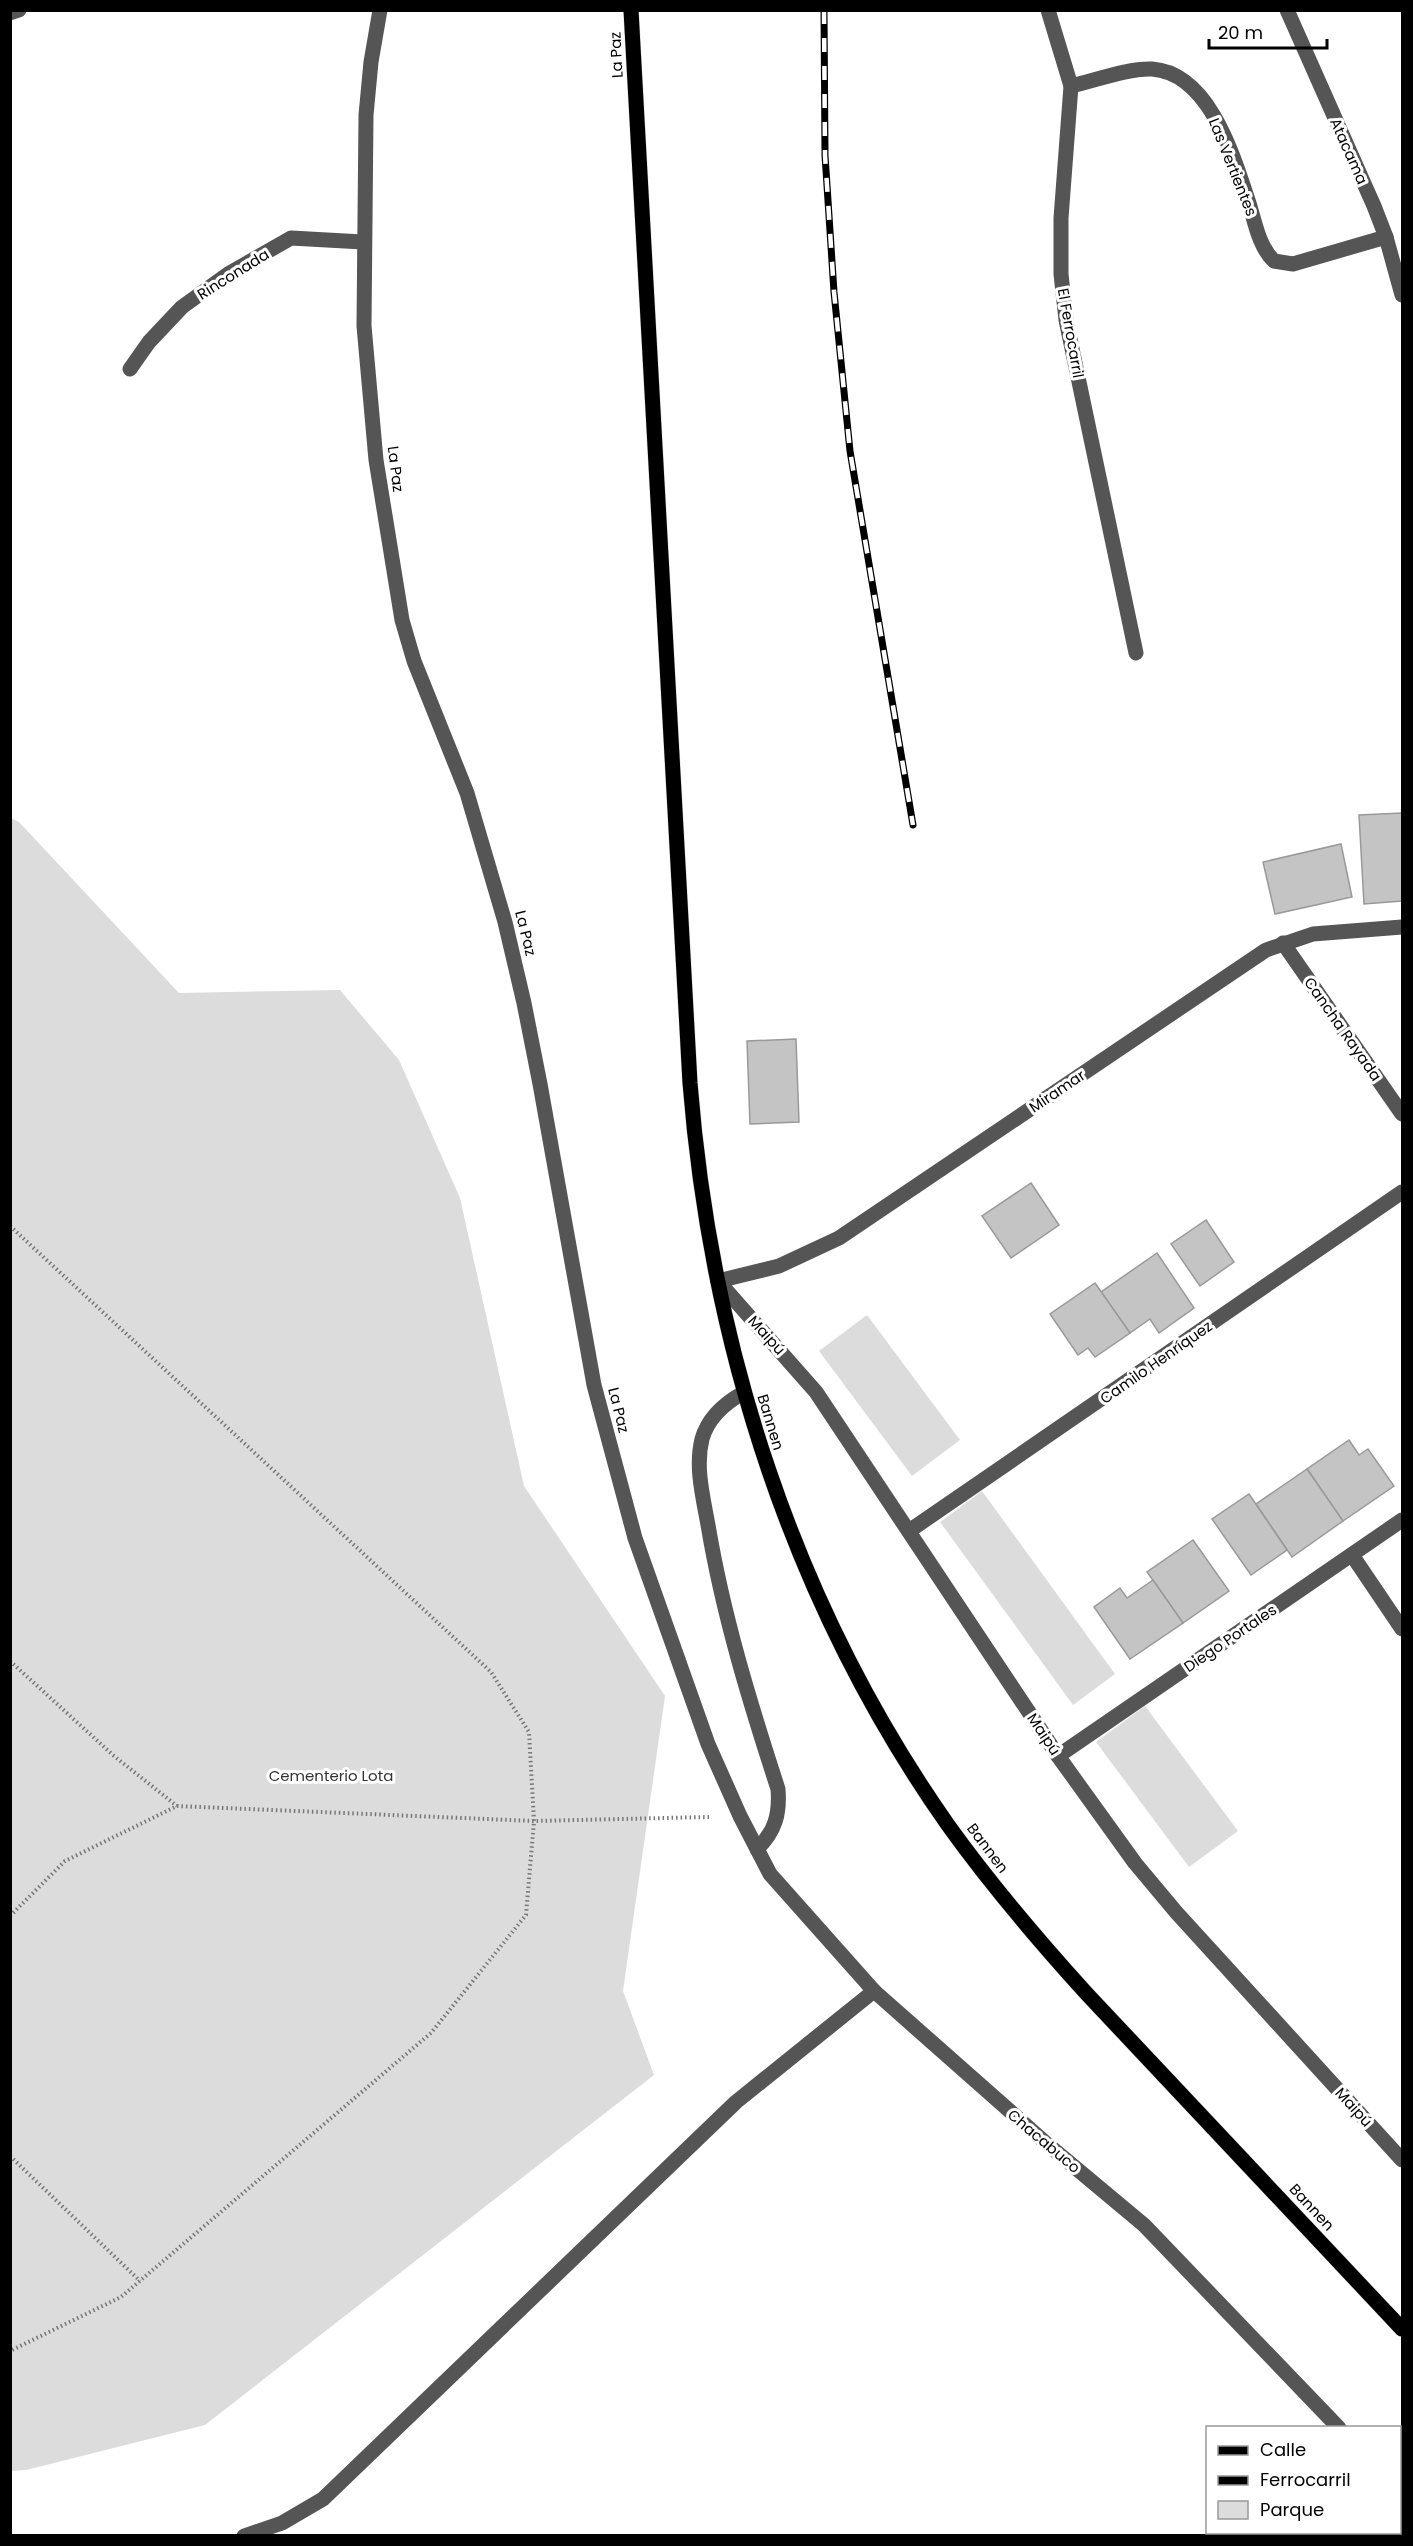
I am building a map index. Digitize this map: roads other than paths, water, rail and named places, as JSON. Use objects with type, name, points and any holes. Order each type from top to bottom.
[{"type":"main road","name":"La Paz","points":[[631,10],[690,1083],[699,1176],[718,1281]]},
{"type":"main road","name":"Bannen","points":[[718,1281],[743,1393],[789,1529],[817,1595],[855,1674],[899,1750],[947,1823],[991,1883],[1044,1947],[1402,2329]]},
{"type":"street","points":[[10,13],[19,10]]},
{"type":"street","name":"La Paz","points":[[381,10],[371,62],[366,115],[364,326],[369,393],[384,519],[402,620],[414,661],[467,794],[505,922],[540,1084],[594,1385],[613,1462],[657,1604],[708,1744],[757,1849]]},
{"type":"street","name":"El Ferrocarril","points":[[1048,10],[1071,86],[1061,218],[1061,274],[1066,321],[1136,653]]},
{"type":"street","name":"Atacama","points":[[1287,10],[1386,237],[1402,294]]},
{"type":"street","name":"Las Vertientes","points":[[1071,86],[1142,69],[1174,75],[1186,83],[1214,116],[1239,174],[1264,248],[1274,261],[1293,264],[1386,237]]},
{"type":"street","name":"Rinconada","points":[[130,369],[148,342],[182,307],[228,274],[291,238],[363,242]]},
{"type":"street","name":"Miramar","points":[[718,1281],[779,1266],[839,1238],[1249,960],[1283,943],[1313,934],[1402,927]]},
{"type":"street","name":"Cancha Rayada","points":[[1283,943],[1402,1114]]},
{"type":"street","name":"Camilo Henríquez","points":[[909,1532],[1402,1192]]},
{"type":"street","name":"Maipú","points":[[718,1281],[816,1392],[1058,1756],[1128,1854],[1169,1904],[1402,2160]]},
{"type":"street","points":[[743,1393],[729,1401],[708,1424],[700,1453],[700,1479],[717,1577],[743,1674],[778,1789],[780,1804],[775,1827],[768,1839],[757,1849]]},
{"type":"street","name":"Diego Portales","points":[[1058,1756],[1402,1520]]},
{"type":"street","points":[[1352,1555],[1402,1629]]},
{"type":"street","name":"Chacabuco","points":[[757,1849],[770,1874],[874,1991],[1038,2137],[1144,2225],[1338,2426]]},
{"type":"street","points":[[244,2535],[282,2523],[323,2499],[736,2102],[874,1991]]},
{"type":"railway","points":[[824,10],[825,155],[834,292],[850,451],[913,825]]},
{"type":"park label","name":"Cementerio Lota","points":[[331,1775]]}]
